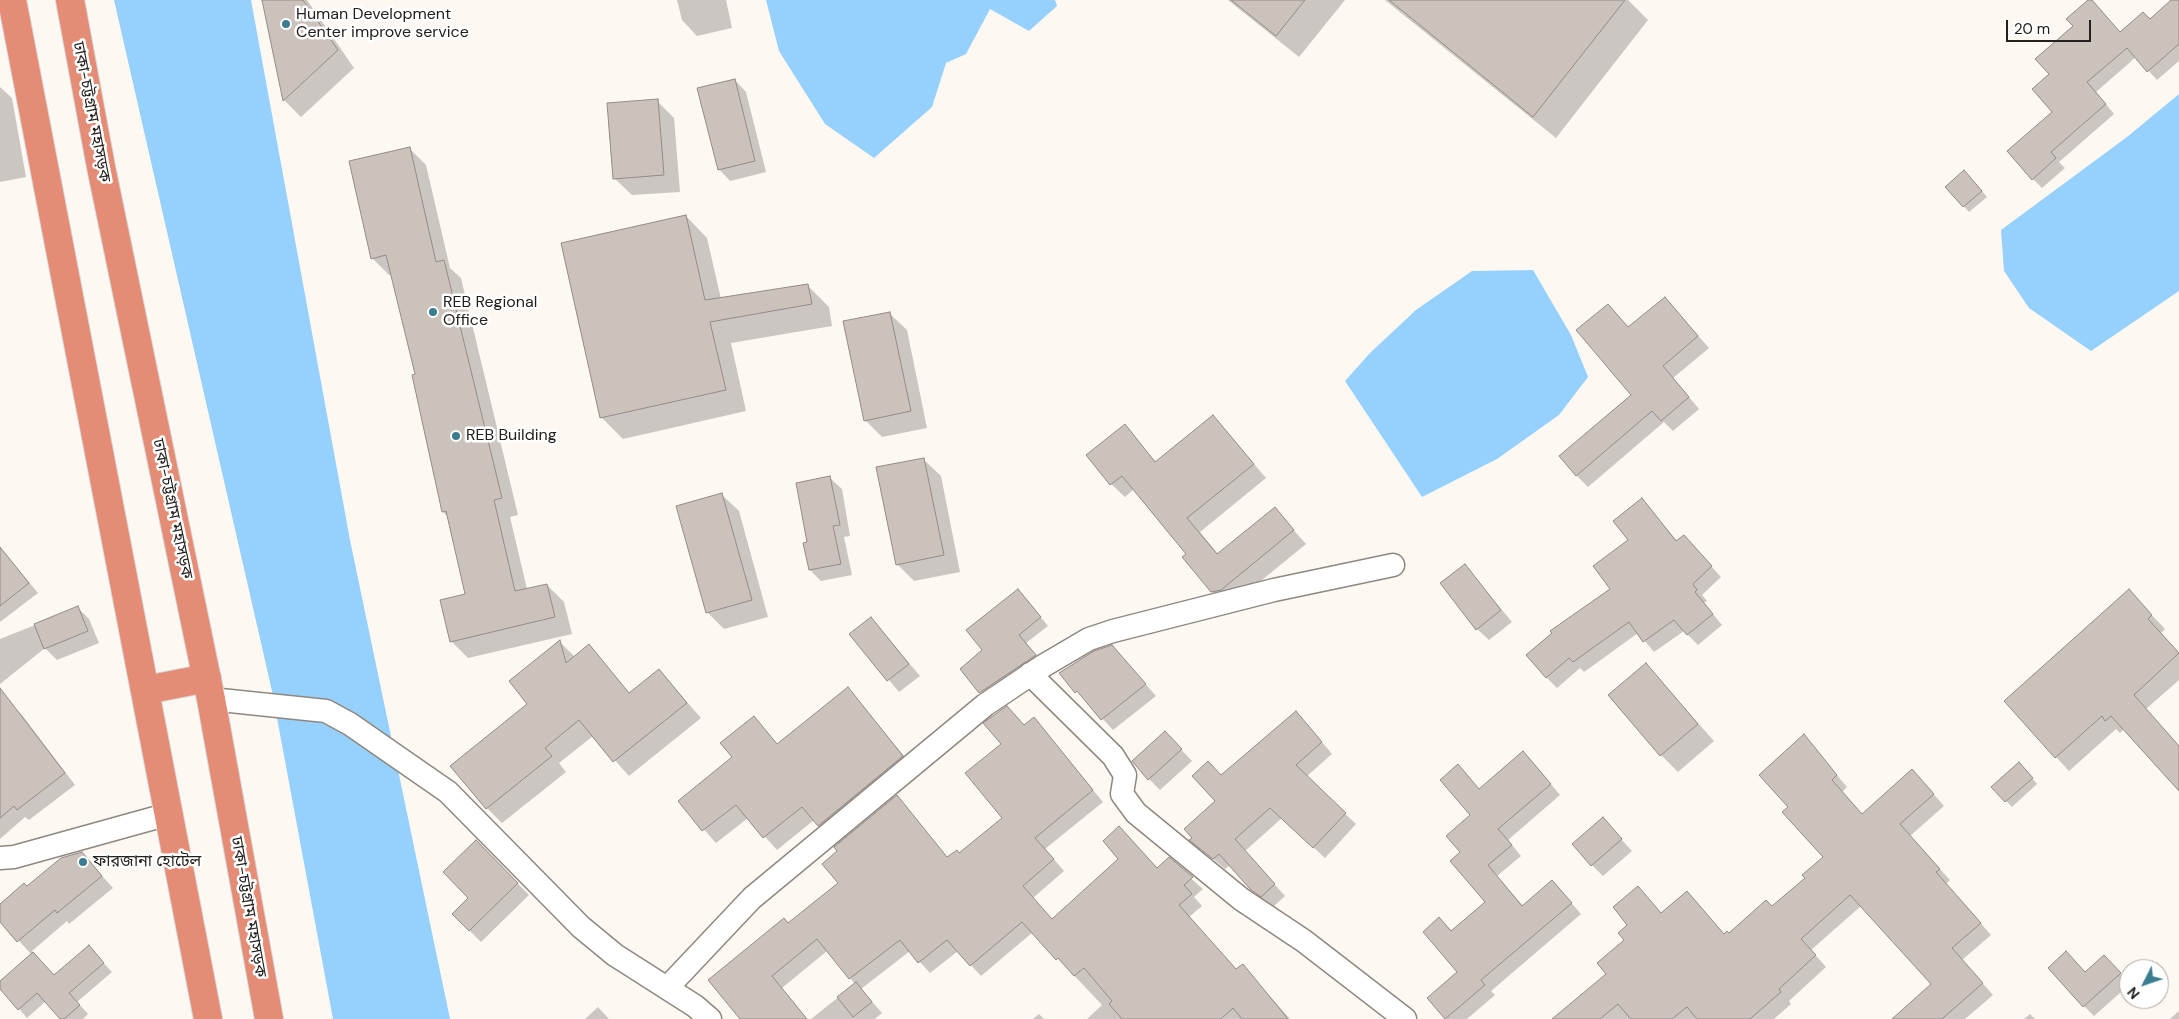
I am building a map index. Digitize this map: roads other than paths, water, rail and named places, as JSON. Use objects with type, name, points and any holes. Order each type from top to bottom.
[{"type":"highway","points":[[12,0],[208,1019]]},
{"type":"highway","name":"ঢাকা-চট্টগ্রাম মহাসড়ক","points":[[70,0],[102,167],[209,689],[269,1019]]},
{"type":"highway","points":[[146,690],[209,689]]},
{"type":"street","points":[[667,988],[752,898],[986,705],[1030,674],[1090,639],[1113,631],[1274,590],[1394,565]]},
{"type":"street","points":[[1030,674],[1113,756],[1124,776],[1122,794],[1136,813],[1241,899],[1304,941],[1404,1019]]},
{"type":"street","points":[[209,689],[326,711],[350,724],[448,792],[581,926],[615,954],[696,1006],[710,1019]]},
{"type":"street","points":[[0,858],[14,857],[170,814]]},
{"type":"water","points":[[114,0],[251,0],[350,540],[450,1019],[333,1019],[272,691]]},
{"type":"water","points":[[766,0],[1055,0],[1057,6],[1029,31],[990,9],[966,54],[946,63],[932,107],[874,158],[825,124],[779,51]]},
{"type":"water","points":[[2179,94],[2179,291],[2091,351],[2029,308],[2004,271],[2001,230],[2127,137]]},
{"type":"water","points":[[1533,270],[1571,335],[1588,377],[1559,415],[1497,459],[1422,497],[1345,381],[1370,353],[1416,310],[1472,271]]},
{"type":"place","name":"Human Development Center improve service","points":[[286,24]]},
{"type":"place","name":"REB Regional Office","points":[[433,312]]},
{"type":"place","name":"REB Building","points":[[456,436]]},
{"type":"place","name":"ফারজানা হোটেল","points":[[83,862]]}]
